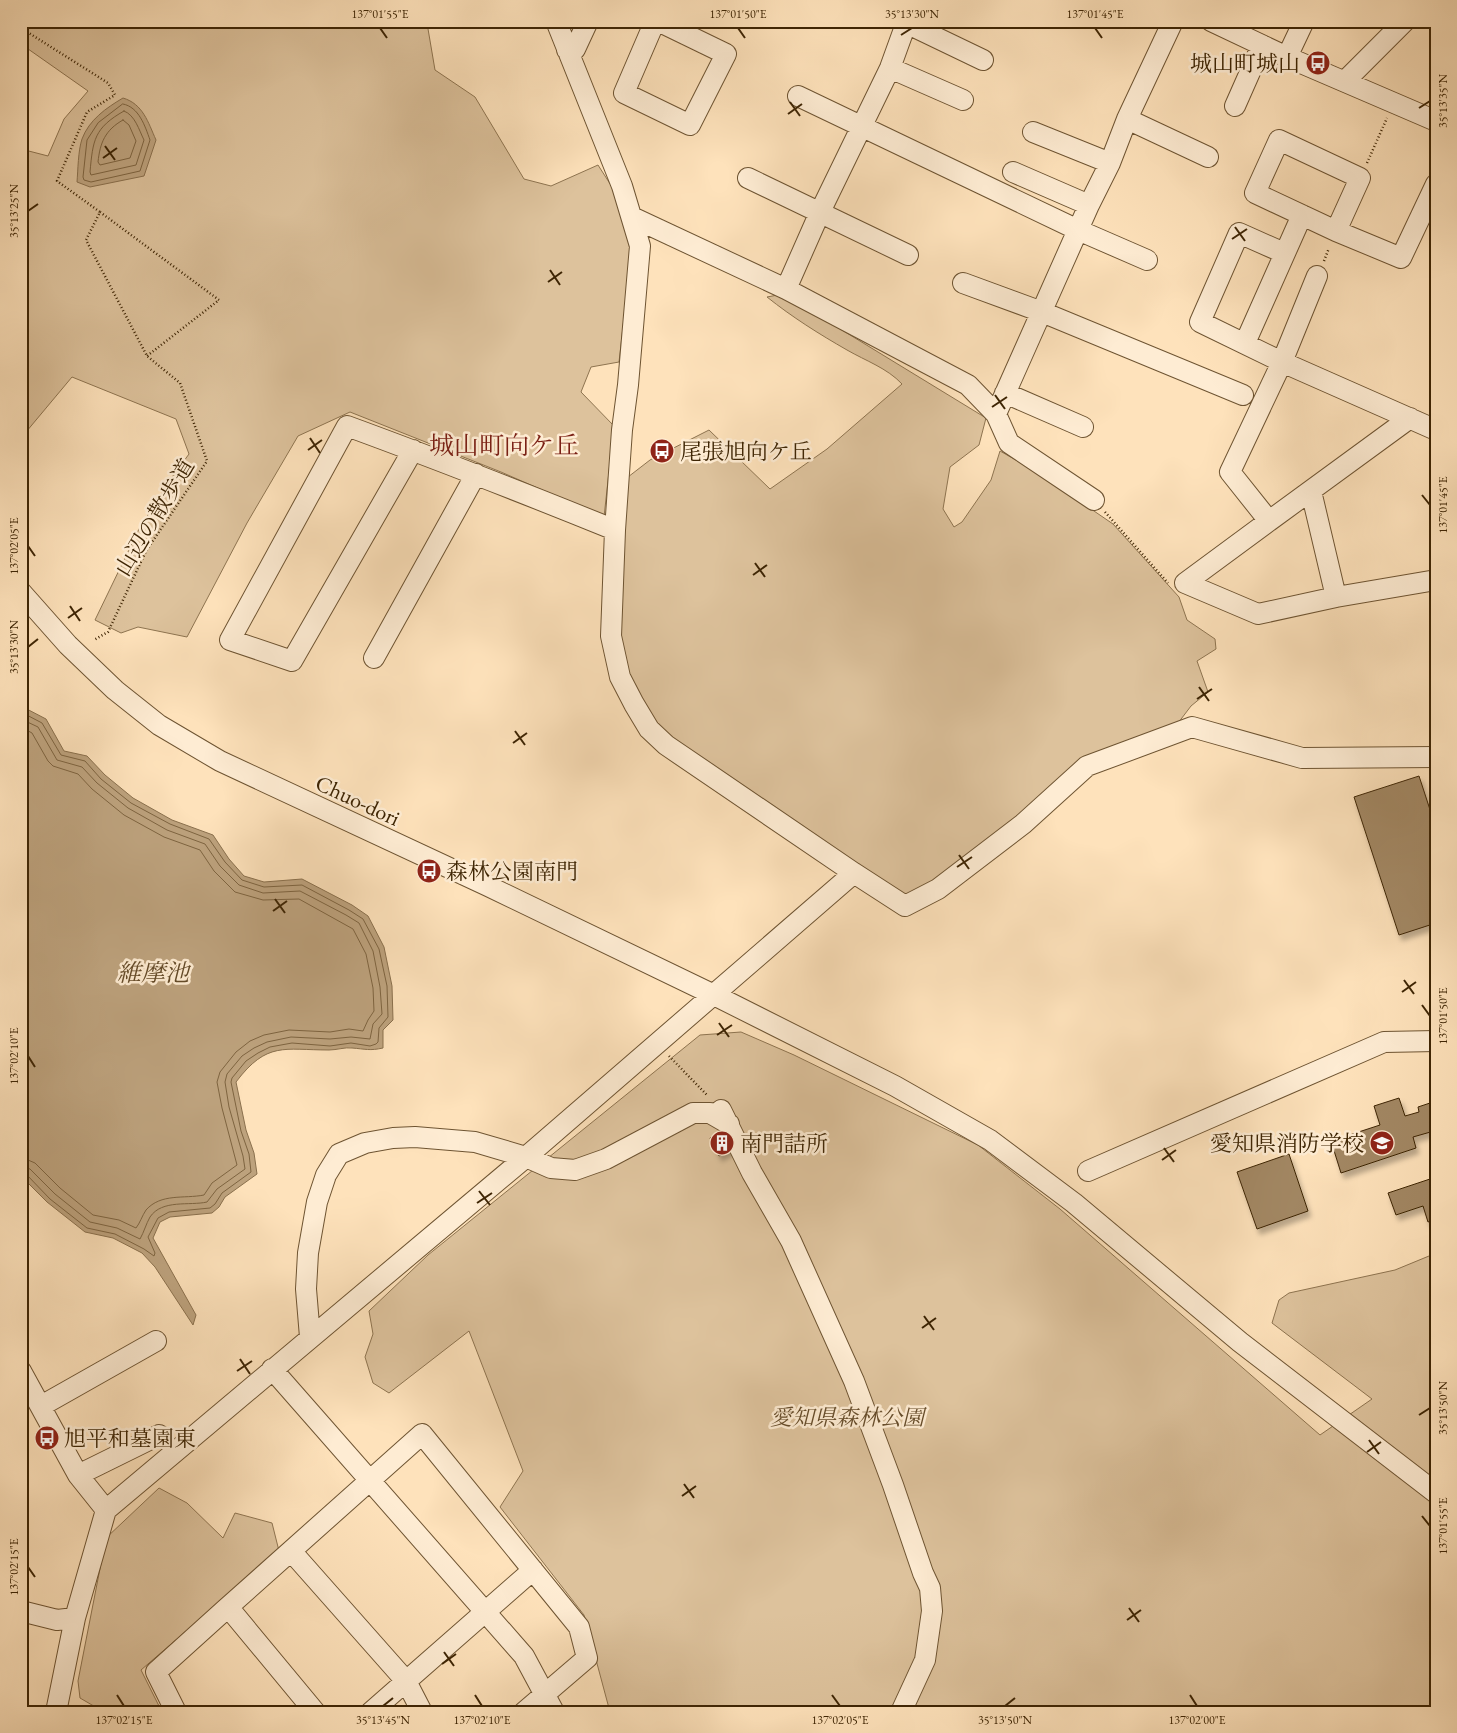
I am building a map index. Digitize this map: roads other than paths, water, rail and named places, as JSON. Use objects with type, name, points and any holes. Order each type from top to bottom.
[{"type":"street","points":[[556,21],[622,186],[640,246],[628,385],[622,430],[615,530],[611,636],[620,677],[650,729],[666,745],[905,906],[938,889],[1024,824],[1087,766],[1192,727],[1302,758],[1436,757]]},
{"type":"street","points":[[567,50],[575,49],[588,21]]},
{"type":"street","points":[[656,21],[726,54],[690,125],[624,93],[656,21]]},
{"type":"street","points":[[996,414],[1089,205],[1110,163],[1126,119],[1173,21]]},
{"type":"street","points":[[1211,21],[1287,57],[1436,121]]},
{"type":"street","points":[[1287,57],[1304,21]]},
{"type":"street","points":[[1345,81],[1405,21]]},
{"type":"street","points":[[786,288],[820,212],[890,68],[906,22],[983,60]]},
{"type":"street","points":[[1235,106],[1262,45]]},
{"type":"street","points":[[890,68],[963,100]]},
{"type":"street","points":[[798,96],[1078,230],[1147,260]]},
{"type":"street","points":[[1126,119],[1208,157]]},
{"type":"street","points":[[1033,132],[1110,163]]},
{"type":"street","points":[[1335,235],[1360,178],[1279,140],[1255,194],[1302,215],[1335,235],[1401,258],[1436,184]]},
{"type":"street","points":[[1013,172],[1089,205]]},
{"type":"street","points":[[748,178],[908,256]]},
{"type":"street","points":[[1245,343],[1302,215]]},
{"type":"street","points":[[632,217],[786,288],[968,385],[996,414],[1009,443],[1094,500]]},
{"type":"street","points":[[1284,253],[1240,233],[1200,322],[1282,362],[1436,430]]},
{"type":"street","points":[[1269,521],[1230,472],[1282,362],[1317,276]]},
{"type":"street","points":[[963,283],[1042,312],[1243,395]]},
{"type":"street","points":[[1005,393],[1082,427]]},
{"type":"street","points":[[1410,418],[1185,584],[1258,614],[1336,597],[1436,580]]},
{"type":"street","points":[[413,450],[292,661],[230,640],[347,426],[413,450],[476,474],[615,530]]},
{"type":"street","points":[[374,658],[476,474]]},
{"type":"street","points":[[1311,491],[1336,597]]},
{"type":"street","name":"Chuo-dori","points":[[21,592],[68,645],[115,690],[159,725],[220,761],[488,886],[714,995],[895,1086],[990,1140],[1074,1203],[1240,1342],[1436,1493]]},
{"type":"street","points":[[56,1712],[75,1618],[106,1510],[526,1157],[854,873]]},
{"type":"street","points":[[1088,1171],[1384,1042],[1436,1040]]},
{"type":"street","points":[[310,1338],[306,1289],[308,1253],[317,1202],[326,1175],[339,1154],[365,1143],[392,1138],[415,1137],[476,1142],[526,1157],[551,1168],[575,1170],[606,1159],[693,1113],[710,1113],[725,1117],[752,1173],[791,1241],[854,1381],[930,1588],[932,1611],[925,1660],[901,1712]]},
{"type":"street","points":[[41,1406],[156,1341]]},
{"type":"street","points":[[272,1369],[524,1656],[554,1712]]},
{"type":"street","points":[[21,1372],[78,1475],[106,1510]]},
{"type":"street","points":[[176,1712],[156,1672],[422,1434],[579,1627],[587,1658],[524,1712]]},
{"type":"street","points":[[78,1475],[159,1435]]},
{"type":"street","points":[[291,1551],[406,1681],[422,1712]]},
{"type":"street","points":[[371,1712],[533,1570]]},
{"type":"street","points":[[228,1607],[315,1712]]},
{"type":"street","points":[[21,1611],[57,1620],[75,1618]]},
{"type":"water","points":[[123,98],[130,101],[144,114],[156,140],[144,176],[90,187],[77,182],[80,149],[85,132],[99,115]]},
{"type":"water","name":"維摩池","points":[[21,706],[46,719],[64,751],[87,756],[105,775],[133,798],[172,820],[213,835],[229,859],[244,876],[264,882],[302,879],[352,905],[368,916],[384,947],[392,986],[393,1020],[383,1030],[383,1048],[371,1050],[349,1048],[329,1050],[288,1049],[267,1054],[257,1060],[236,1082],[246,1130],[254,1153],[257,1174],[225,1197],[219,1207],[212,1213],[170,1217],[160,1222],[153,1238],[196,1315],[193,1325],[155,1267],[142,1253],[113,1238],[85,1232],[47,1202],[21,1176]]},
{"type":"place","name":"城山町城山","points":[[1318,63]]},
{"type":"place","name":"尾張旭向ケ丘","points":[[662,451]]},
{"type":"place","name":"森林公園南門","points":[[429,871]]},
{"type":"place","name":"南門詰所","points":[[722,1143]]},
{"type":"place","name":"愛知県消防学校","points":[[1382,1143]]},
{"type":"place","name":"旭平和墓園東","points":[[47,1438]]},
{"type":"district","name":"城山町向ケ丘","points":[[504,445]]},
{"type":"park label","name":"愛知県森林公園","points":[[847,1417]]}]
